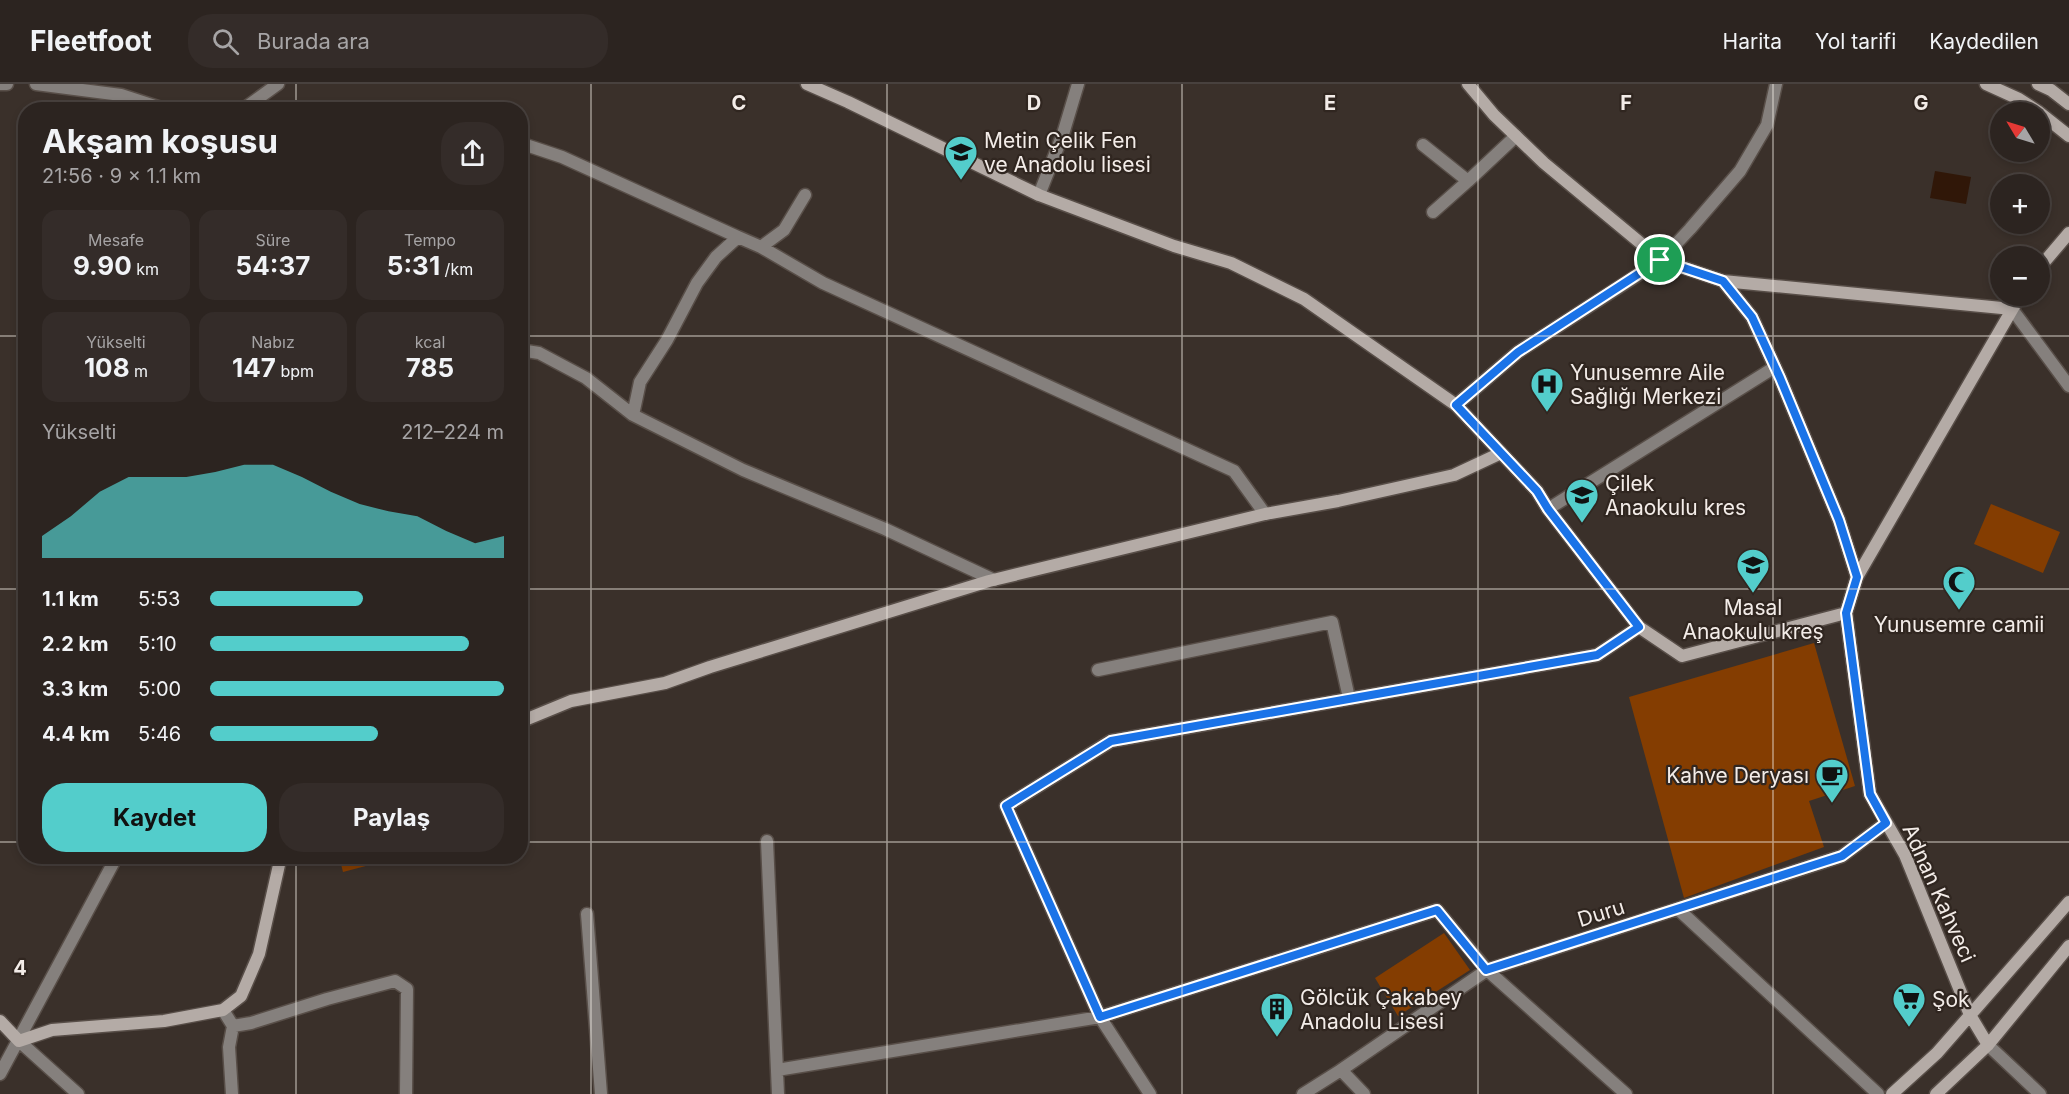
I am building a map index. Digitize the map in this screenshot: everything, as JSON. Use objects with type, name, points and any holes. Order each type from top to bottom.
[{"type":"street","points":[[0,84],[7,84]]},
{"type":"street","points":[[36,84],[121,95],[142,102]]},
{"type":"street","points":[[253,102],[278,84]]},
{"type":"street","points":[[807,84],[1039,195],[1174,246],[1231,263],[1293,294],[1456,405],[1537,491],[1548,509],[1639,627],[1682,656],[1846,613]]},
{"type":"street","points":[[1039,195],[1063,134],[1078,84]]},
{"type":"street","points":[[1468,84],[1494,115],[1544,163],[1660,260],[1723,281],[2012,309],[2069,386]]},
{"type":"street","points":[[1456,405],[1518,352],[1660,260],[1740,171],[1767,124],[1776,84]]},
{"type":"street","points":[[1986,84],[2024,102]]},
{"type":"street","points":[[2038,84],[2051,90],[2069,104]]},
{"type":"street","points":[[2050,121],[2069,136]]},
{"type":"street","points":[[1433,212],[1516,136]]},
{"type":"street","points":[[1423,145],[1468,181]]},
{"type":"street","points":[[528,146],[562,157],[761,247],[823,283],[1234,471],[1265,514]]},
{"type":"street","points":[[761,247],[784,230],[805,195]]},
{"type":"street","points":[[2050,255],[2069,232]]},
{"type":"street","points":[[633,415],[640,382],[667,340],[697,283],[716,257],[738,237]]},
{"type":"street","points":[[1723,281],[1752,317],[1775,367],[1839,520],[1857,577]]},
{"type":"street","name":"Adnan Kahveci","points":[[1988,1045],[1970,1015],[1905,855],[1870,794],[1846,613],[1857,577],[2014,306]]},
{"type":"street","points":[[528,352],[539,353],[585,378],[633,415],[743,470],[885,529],[994,580]]},
{"type":"street","points":[[1548,509],[1775,367]]},
{"type":"street","points":[[528,719],[571,702],[665,683],[710,667],[994,580],[1265,514],[1338,501],[1454,475],[1501,453]]},
{"type":"street","points":[[1098,670],[1332,622],[1349,698]]},
{"type":"street","points":[[1150,1094],[1100,1017],[1006,806],[1111,741],[1597,655],[1639,627]]},
{"type":"street","name":"Duru","points":[[1303,1094],[1486,970],[1842,856],[1886,823]]},
{"type":"street","points":[[767,841],[778,1094]]},
{"type":"street","points":[[0,1074],[113,864]]},
{"type":"street","points":[[19,1041],[52,1030],[164,1021],[223,1010],[241,996],[259,954],[279,864]]},
{"type":"street","points":[[1892,1094],[1937,1053],[2069,902]]},
{"type":"street","points":[[777,1070],[1100,1017],[1437,910],[1486,970],[1626,1094]]},
{"type":"street","points":[[1679,910],[1878,1094]]},
{"type":"street","points":[[587,914],[601,1094]]},
{"type":"street","points":[[1936,1094],[1988,1045],[2069,946]]},
{"type":"street","points":[[233,1026],[251,1023],[395,981],[407,989],[406,1094]]},
{"type":"street","points":[[223,1010],[233,1026],[229,1047],[232,1094]]},
{"type":"street","points":[[0,1021],[78,1094]]},
{"type":"street","points":[[1988,1045],[2040,1094]]},
{"type":"street","points":[[1341,1070],[1364,1094]]},
{"type":"shaded area","points":[[1935,171],[1971,177],[1966,204],[1930,198]]},
{"type":"shaded area","points":[[1991,504],[2060,532],[2043,573],[1974,544]]},
{"type":"shaded area","points":[[1814,643],[1855,786],[1809,801],[1824,847],[1684,898],[1629,697]]},
{"type":"shaded area","points":[[341,864],[373,864],[343,872]]},
{"type":"shaded area","points":[[1444,933],[1470,970],[1398,1016],[1375,978]]},
{"type":"place","name":"Metin Çelik Fen ve Anadolu lisesi","points":[[961,181]]},
{"type":"place","name":"Yunusemre Aile Sağlığı Merkezi","points":[[1547,413]]},
{"type":"place","name":"Çilek Anaokulu kres","points":[[1582,524]]},
{"type":"place","name":"Masal Anaokulu kreş","points":[[1753,594]]},
{"type":"place","name":"Yunusemre camii","points":[[1959,611]]},
{"type":"place","name":"Kahve Deryası","points":[[1832,804]]},
{"type":"place","name":"Şok","points":[[1909,1028]]},
{"type":"place","name":"Gölcük Çakabey Anadolu Lisesi","points":[[1277,1038]]},
{"type":"route","points":[[1660,260],[1723,281],[1752,317],[1839,520],[1857,577],[1846,613],[1870,794],[1886,823],[1842,856],[1486,970],[1437,910],[1100,1017],[1006,806],[1111,741],[1597,655],[1639,627],[1548,509],[1537,491],[1456,405],[1518,352],[1660,260]]}]
